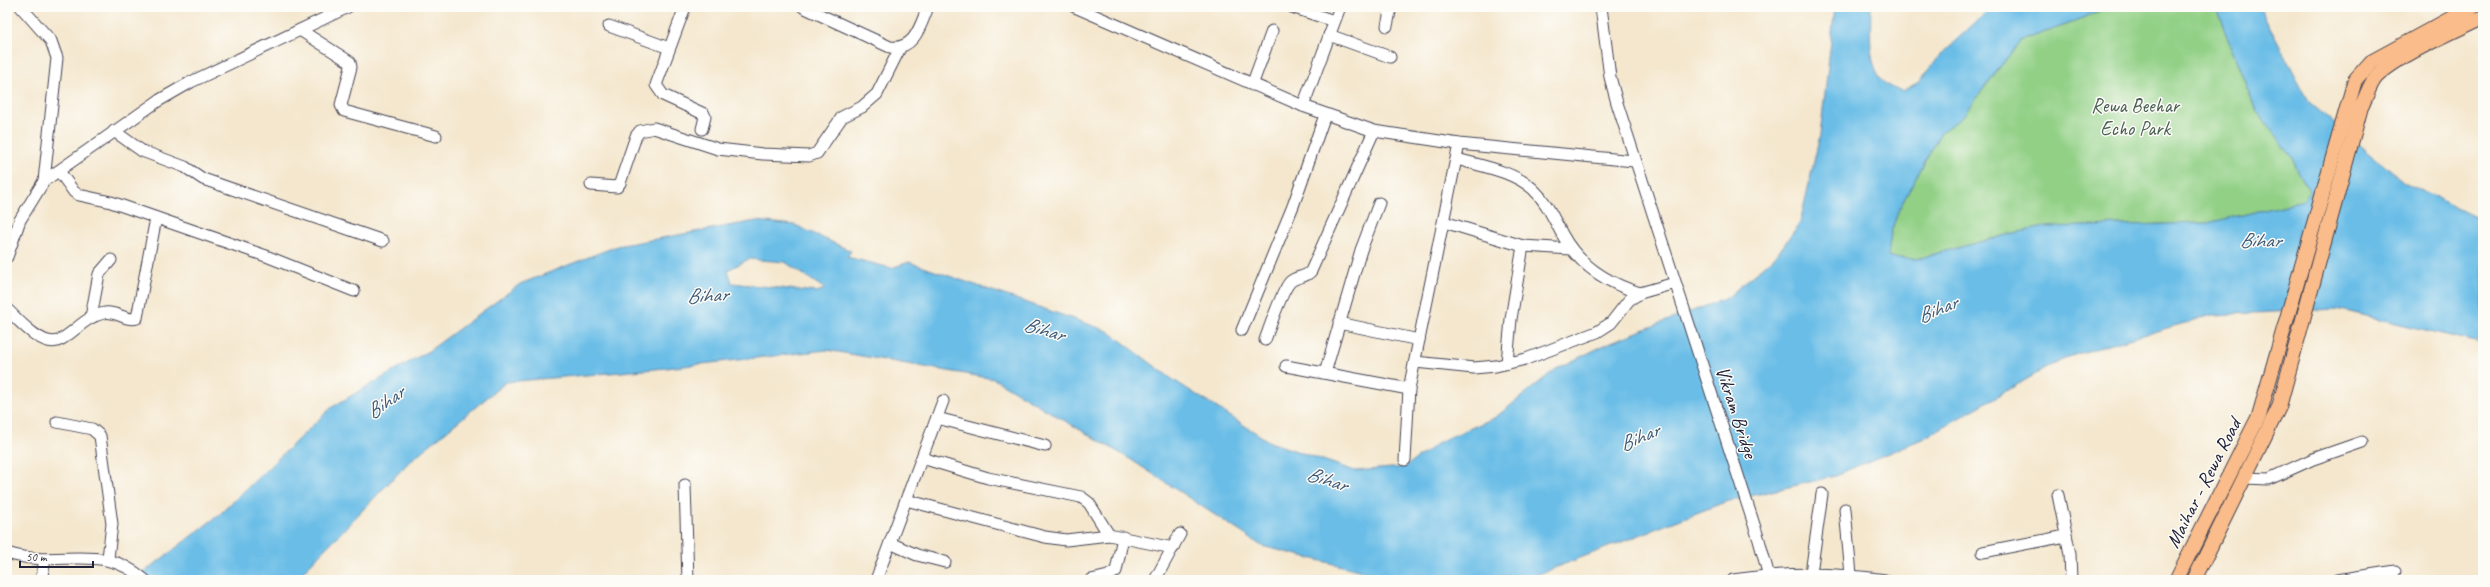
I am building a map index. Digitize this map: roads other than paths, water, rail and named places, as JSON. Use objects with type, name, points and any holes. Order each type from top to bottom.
[{"type":"main road","name":"Maihar - Rewa Road","points":[[2176,580],[2259,416],[2355,80],[2371,62],[2472,7]]},
{"type":"main road","name":"Maihar - Rewa Road","points":[[2194,580],[2246,478],[2279,407],[2361,107],[2371,86],[2376,77],[2394,63],[2483,16]]},
{"type":"street","points":[[21,7],[51,41],[57,58],[44,181]]},
{"type":"street","points":[[7,256],[20,220],[32,197],[44,181],[114,131],[191,82],[348,7]]},
{"type":"street","points":[[685,7],[657,80],[657,89],[663,95],[704,114],[706,117],[702,129]]},
{"type":"street","points":[[803,7],[890,47],[900,48],[909,44],[915,37],[928,7]]},
{"type":"street","points":[[1076,7],[1252,85],[1325,115],[1374,131],[1459,144],[1634,161]]},
{"type":"street","points":[[1292,7],[1334,21]]},
{"type":"street","points":[[1303,106],[1340,7]]},
{"type":"street","points":[[1387,26],[1391,7]]},
{"type":"street","name":"Vikram Bridge","points":[[1601,7],[1610,77],[1634,161],[1680,296],[1770,577]]},
{"type":"street","points":[[609,26],[669,48]]},
{"type":"street","points":[[300,30],[350,62],[351,67],[341,105],[344,111],[436,136]]},
{"type":"street","points":[[1252,85],[1272,31]]},
{"type":"street","points":[[1329,35],[1390,57]]},
{"type":"street","points":[[591,186],[616,187],[620,184],[636,136],[647,128],[654,128],[718,149],[763,154],[809,156],[818,154],[842,117],[862,107],[877,94],[900,48]]},
{"type":"street","points":[[1242,330],[1293,206],[1325,115]]},
{"type":"street","points":[[114,131],[142,151],[185,167],[203,179],[383,241]]},
{"type":"street","points":[[1265,340],[1288,285],[1296,278],[1305,276],[1311,271],[1374,131]]},
{"type":"street","points":[[1405,460],[1409,389],[1459,144]]},
{"type":"street","points":[[1457,158],[1512,176],[1532,188],[1550,210],[1571,249],[1588,267],[1605,279],[1640,293]]},
{"type":"street","points":[[59,171],[74,192],[79,195],[111,202],[266,256],[354,292]]},
{"type":"street","points":[[1325,373],[1361,250],[1379,203]]},
{"type":"street","points":[[7,309],[32,334],[54,341],[61,339],[91,317],[110,312],[132,319],[137,318],[156,218]]},
{"type":"street","points":[[1444,222],[1523,246],[1571,249]]},
{"type":"street","points":[[1507,364],[1511,319],[1523,246]]},
{"type":"street","points":[[91,317],[99,274],[111,260]]},
{"type":"street","points":[[1415,362],[1474,368],[1507,364],[1576,342],[1597,332],[1611,323],[1629,300],[1640,293],[1675,283]]},
{"type":"street","points":[[1339,323],[1420,340]]},
{"type":"street","points":[[1286,366],[1409,389]]},
{"type":"street","points":[[876,580],[943,401]]},
{"type":"street","points":[[936,418],[1045,446]]},
{"type":"street","points":[[57,422],[92,429],[100,436],[112,524],[108,558]]},
{"type":"street","points":[[2246,478],[2269,478],[2313,459],[2362,442]]},
{"type":"street","points":[[922,458],[988,478],[1081,497],[1089,503],[1110,535]]},
{"type":"street","points":[[685,485],[688,580]]},
{"type":"street","points":[[1811,573],[1822,494]]},
{"type":"street","points":[[2058,495],[2066,536],[2071,580]]},
{"type":"street","points":[[906,500],[1045,537],[1066,540],[1110,535],[1173,548]]},
{"type":"street","points":[[1845,509],[1851,575]]},
{"type":"street","points":[[1155,580],[1180,534]]},
{"type":"street","points":[[1983,552],[2066,536]]},
{"type":"street","points":[[1092,580],[1108,576],[1116,571],[1123,537]]},
{"type":"street","points":[[890,543],[917,555],[944,562]]},
{"type":"street","points":[[7,553],[24,558],[45,560],[87,557],[108,558],[134,571],[145,580]]},
{"type":"street","points":[[41,580],[45,560]]},
{"type":"street","points":[[2337,580],[2395,571]]},
{"type":"street","points":[[1733,580],[1811,573],[1851,575],[1885,580]]},
{"type":"water","name":"Bihar","points":[[1835,7],[1871,7],[1871,49],[1876,69],[1880,78],[1887,85],[1902,91],[1919,82],[1939,56],[1992,7],[2106,7],[2077,21],[2020,41],[1962,117],[1941,132],[1899,209],[1891,232],[1888,257],[1916,259],[2014,233],[2045,227],[2207,223],[2304,201],[2309,190],[2288,151],[2256,111],[2217,11],[2206,7],[2259,7],[2310,103],[2404,182],[2483,221],[2483,346],[2476,342],[2337,309],[2212,315],[2064,358],[1922,439],[1831,477],[1725,502],[1536,575],[1475,577],[1386,577],[1262,546],[1130,459],[994,379],[827,350],[666,368],[506,382],[410,461],[295,580],[134,580],[220,514],[332,407],[430,350],[520,284],[617,246],[756,221],[795,225],[851,251],[847,257],[891,268],[909,262],[1108,331],[1172,379],[1270,442],[1355,471],[1405,467],[1441,441],[1496,417],[1556,369],[1611,342],[1727,298],[1778,253],[1800,223],[1820,135]],"holes":[[[749,259],[785,262],[825,289],[816,292],[732,283],[728,270]]]},
{"type":"park label","name":"Rewa Beehar Echo Park","points":[[2135,116]]}]
